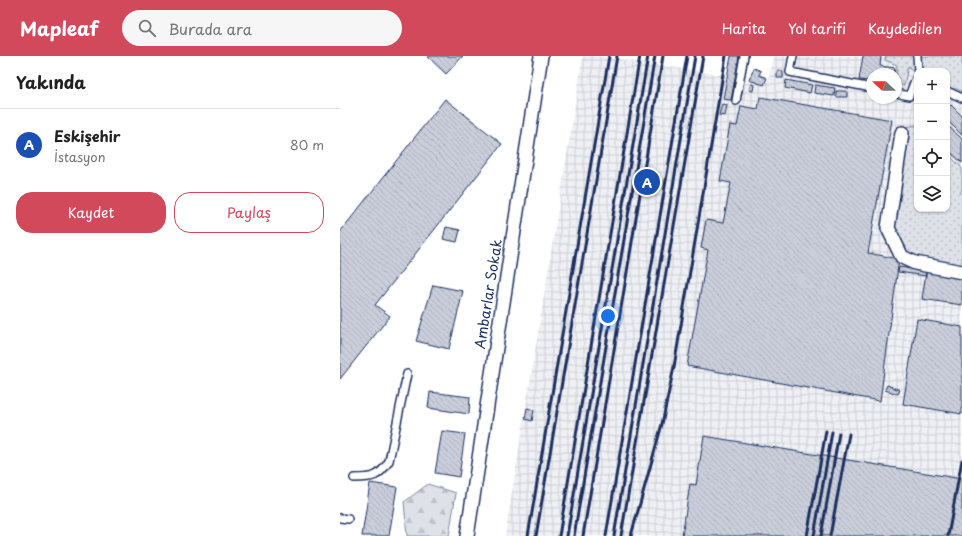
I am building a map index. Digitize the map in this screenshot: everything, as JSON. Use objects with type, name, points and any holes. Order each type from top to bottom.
[{"type":"street","name":"Ambarlar Sokak","points":[[466,536],[541,56]]},
{"type":"street","points":[[902,134],[888,228],[902,257],[915,263],[962,272]]},
{"type":"lane","points":[[736,101],[744,56]]},
{"type":"lane","points":[[793,56],[790,72],[866,87]]},
{"type":"lane","points":[[917,56],[918,68]]},
{"type":"lane","points":[[902,94],[909,96],[914,84]]},
{"type":"lane","points":[[950,92],[962,98]]},
{"type":"lane","points":[[354,478],[369,478],[382,473],[389,461],[407,374]]},
{"type":"lane","points":[[340,518],[348,519]]},
{"type":"shaded area","points":[[583,56],[599,56],[768,82],[773,56],[962,56],[962,536],[505,536]]},
{"type":"green space","points":[[886,56],[962,56],[962,92],[957,89],[950,88],[950,68],[914,68],[914,72],[908,66],[904,86],[902,85],[902,68],[897,68],[897,65],[885,60]]},
{"type":"green space","points":[[914,126],[914,212],[950,212],[950,156],[962,168],[962,190],[960,192],[962,194],[962,266],[895,253],[886,241],[888,200],[906,127]]},
{"type":"green space","points":[[428,484],[456,493],[449,536],[407,536],[404,502]]},
{"type":"building","points":[[427,56],[463,56],[446,74]]},
{"type":"building","points":[[731,56],[739,56],[731,100],[723,99]]},
{"type":"building","points":[[863,56],[881,56],[880,66],[895,68],[866,68],[866,81],[859,80]]},
{"type":"building","points":[[754,68],[761,71],[759,75],[767,78],[764,85],[749,80]]},
{"type":"building","points":[[777,71],[783,71],[783,78],[777,78]]},
{"type":"building","points":[[786,80],[812,85],[810,93],[785,88]]},
{"type":"building","points":[[751,84],[754,85],[753,91],[749,90]]},
{"type":"building","points":[[815,85],[835,88],[834,96],[814,93]]},
{"type":"building","points":[[836,91],[847,91],[847,97],[836,97]]},
{"type":"building","points":[[760,97],[892,120],[868,253],[899,259],[880,401],[687,366],[708,250],[701,248],[706,220],[723,223],[731,183],[720,181],[730,125],[737,126],[741,106],[758,109]]},
{"type":"building","points":[[445,99],[502,144],[375,305],[390,316],[340,379],[340,232]]},
{"type":"building","points":[[722,104],[727,105],[725,116],[719,115]]},
{"type":"building","points":[[951,105],[962,116],[962,135],[950,123]]},
{"type":"building","points":[[950,128],[962,139],[962,163],[950,152]]},
{"type":"building","points":[[446,227],[460,230],[457,242],[443,239]]},
{"type":"building","points":[[927,266],[962,272],[962,305],[922,299]]},
{"type":"building","points":[[899,267],[926,271],[926,276],[898,272]]},
{"type":"building","points":[[433,285],[463,291],[449,349],[416,341]]},
{"type":"building","points":[[917,319],[962,327],[962,414],[903,404]]},
{"type":"building","points":[[887,385],[900,390],[898,394],[885,390]]},
{"type":"building","points":[[430,392],[470,397],[469,414],[428,408]]},
{"type":"building","points":[[527,408],[534,410],[532,421],[525,419]]},
{"type":"building","points":[[442,431],[465,434],[459,477],[435,473]]},
{"type":"building","points":[[704,436],[962,479],[962,536],[682,536],[690,484],[696,485]]},
{"type":"building","points":[[370,483],[397,487],[389,536],[362,536]]},
{"type":"railway","points":[[528,536],[609,56]]},
{"type":"railway","points":[[536,536],[617,56]]},
{"type":"railway","points":[[559,536],[640,56]]},
{"type":"railway","points":[[567,536],[648,56]]},
{"type":"railway","points":[[574,536],[655,56]]},
{"type":"railway","points":[[583,536],[663,56]]},
{"type":"railway","points":[[606,536],[687,56]]},
{"type":"railway","points":[[614,536],[695,56]]},
{"type":"railway","points":[[621,536],[703,56]]},
{"type":"railway","points":[[631,536],[662,424],[674,367],[726,56]]},
{"type":"railway","points":[[807,536],[826,431]]},
{"type":"railway","points":[[814,536],[832,432]]},
{"type":"railway","points":[[821,536],[839,433]]},
{"type":"railway","points":[[830,536],[849,434]]},
{"type":"railway","points":[[948,536],[962,460]]},
{"type":"place","name":"Eskişehir","points":[[647,182]]}]
